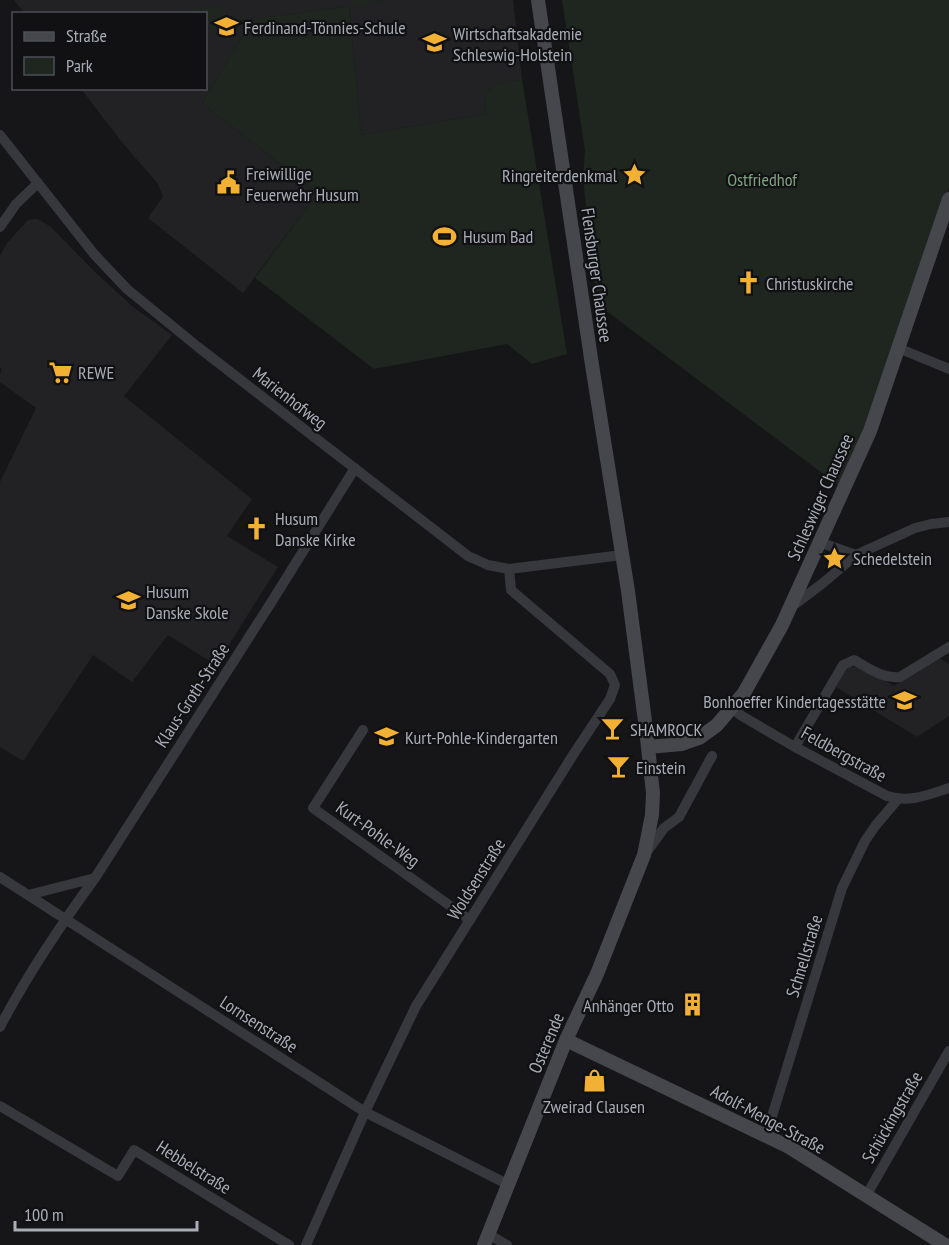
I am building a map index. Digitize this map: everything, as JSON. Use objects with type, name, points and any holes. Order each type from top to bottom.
[{"type":"main road","name":"Flensburger Chaussee","points":[[538,0],[622,555]]},
{"type":"main road","name":"Schleswiger Chaussee","points":[[648,747],[675,746],[699,738],[717,725],[744,693],[778,631],[870,431],[949,199]]},
{"type":"main road","name":"Osterende","points":[[486,1240],[566,1040],[597,975],[644,855],[652,814],[653,792],[622,555]]},
{"type":"main road","name":"Adolf-Menge-Straße","points":[[566,1040],[789,1147],[945,1245]]},
{"type":"street","name":"Marienhofweg","points":[[0,135],[93,254],[133,294],[468,556],[488,565],[509,569],[622,555]]},
{"type":"street","points":[[0,227],[16,204],[38,183]]},
{"type":"street","points":[[898,348],[949,369]]},
{"type":"street","name":"Klaus-Groth-Straße","points":[[0,1027],[16,996],[65,918],[94,878],[355,468]]},
{"type":"street","points":[[789,608],[856,555],[915,528],[949,522]]},
{"type":"street","points":[[819,542],[856,555]]},
{"type":"street","name":"Woldsenstraße","points":[[306,1245],[365,1112],[416,1006],[602,712],[615,685],[606,670],[510,590],[509,569]]},
{"type":"street","points":[[795,747],[843,666],[854,660],[882,676],[900,677],[949,646]]},
{"type":"street","name":"Feldbergstraße","points":[[731,708],[795,747],[878,792],[898,800],[949,788]]},
{"type":"street","name":"Kurt-Pohle-Weg","points":[[363,730],[313,808],[470,920]]},
{"type":"street","name":"Osterende","points":[[644,855],[664,828],[679,817],[712,756]]},
{"type":"street","name":"Schnellstraße","points":[[766,1136],[842,888],[865,841],[898,800]]},
{"type":"street","name":"Lornsenstraße","points":[[0,877],[365,1112],[507,1184]]},
{"type":"street","points":[[28,895],[94,878]]},
{"type":"street","name":"Schückingstraße","points":[[866,1196],[948,1054]]},
{"type":"street","name":"Hebbelstraße","points":[[0,1106],[118,1176],[134,1150],[289,1245]]},
{"type":"street","points":[[486,1240],[507,1245]]},
{"type":"shaded area","points":[[14,0],[353,0],[350,6],[384,0],[513,0],[522,79],[494,85],[485,95],[486,114],[361,135],[349,6],[249,20],[244,34],[202,103],[318,193],[243,293],[148,218],[163,197],[158,184],[82,90],[207,90],[207,12],[23,12]]},
{"type":"shaded area","name":"Husum Danske Skole","points":[[38,219],[51,227],[132,306],[172,335],[124,396],[252,499],[227,536],[278,567],[216,665],[168,635],[132,682],[93,655],[23,761],[0,747],[0,482],[36,408],[0,382],[2,369],[0,368],[0,255],[8,242],[28,220]]},
{"type":"shaded area","name":"Bonhoeffer Kindertagesstätte","points":[[937,657],[949,664],[949,716],[917,737],[836,687],[847,667],[860,667],[894,686]]},
{"type":"green space","points":[[353,0],[384,0],[349,7],[361,135],[486,114],[485,95],[494,85],[522,79],[567,354],[532,364],[507,344],[374,369],[255,278],[318,193],[202,103],[244,34],[249,20],[349,6]]},
{"type":"green space","name":"Ostfriedhof","points":[[562,0],[949,0],[949,187],[867,426],[838,485],[597,304],[583,179],[585,150]]},
{"type":"green space","points":[[221,6],[224,31],[207,34],[207,12],[175,12]]},
{"type":"place","name":"Ferdinand-Tönnies-Schule","points":[[226,27]]},
{"type":"place","name":"Wirtschaftsakademie Schleswig-Holstein","points":[[435,43]]},
{"type":"place","name":"Ringreiterdenkmal","points":[[635,175]]},
{"type":"place","name":"Freiwillige Feuerwehr Husum","points":[[228,183]]},
{"type":"place","name":"Husum Bad","points":[[445,236]]},
{"type":"place","name":"Christuskirche","points":[[748,283]]},
{"type":"place","name":"REWE","points":[[60,372]]},
{"type":"place","name":"Husum Danske Kirke","points":[[257,528]]},
{"type":"place","name":"Schedelstein","points":[[835,558]]},
{"type":"place","name":"Husum Danske Skole","points":[[128,601]]},
{"type":"place","name":"Bonhoeffer Kindertagesstätte","points":[[904,701]]},
{"type":"place","name":"SHAMROCK","points":[[612,729]]},
{"type":"place","name":"Kurt-Pohle-Kindergarten","points":[[387,737]]},
{"type":"place","name":"Einstein","points":[[618,767]]},
{"type":"place","name":"Anhänger Otto","points":[[692,1005]]},
{"type":"place","name":"Zweirad Clausen","points":[[594,1080]]}]
